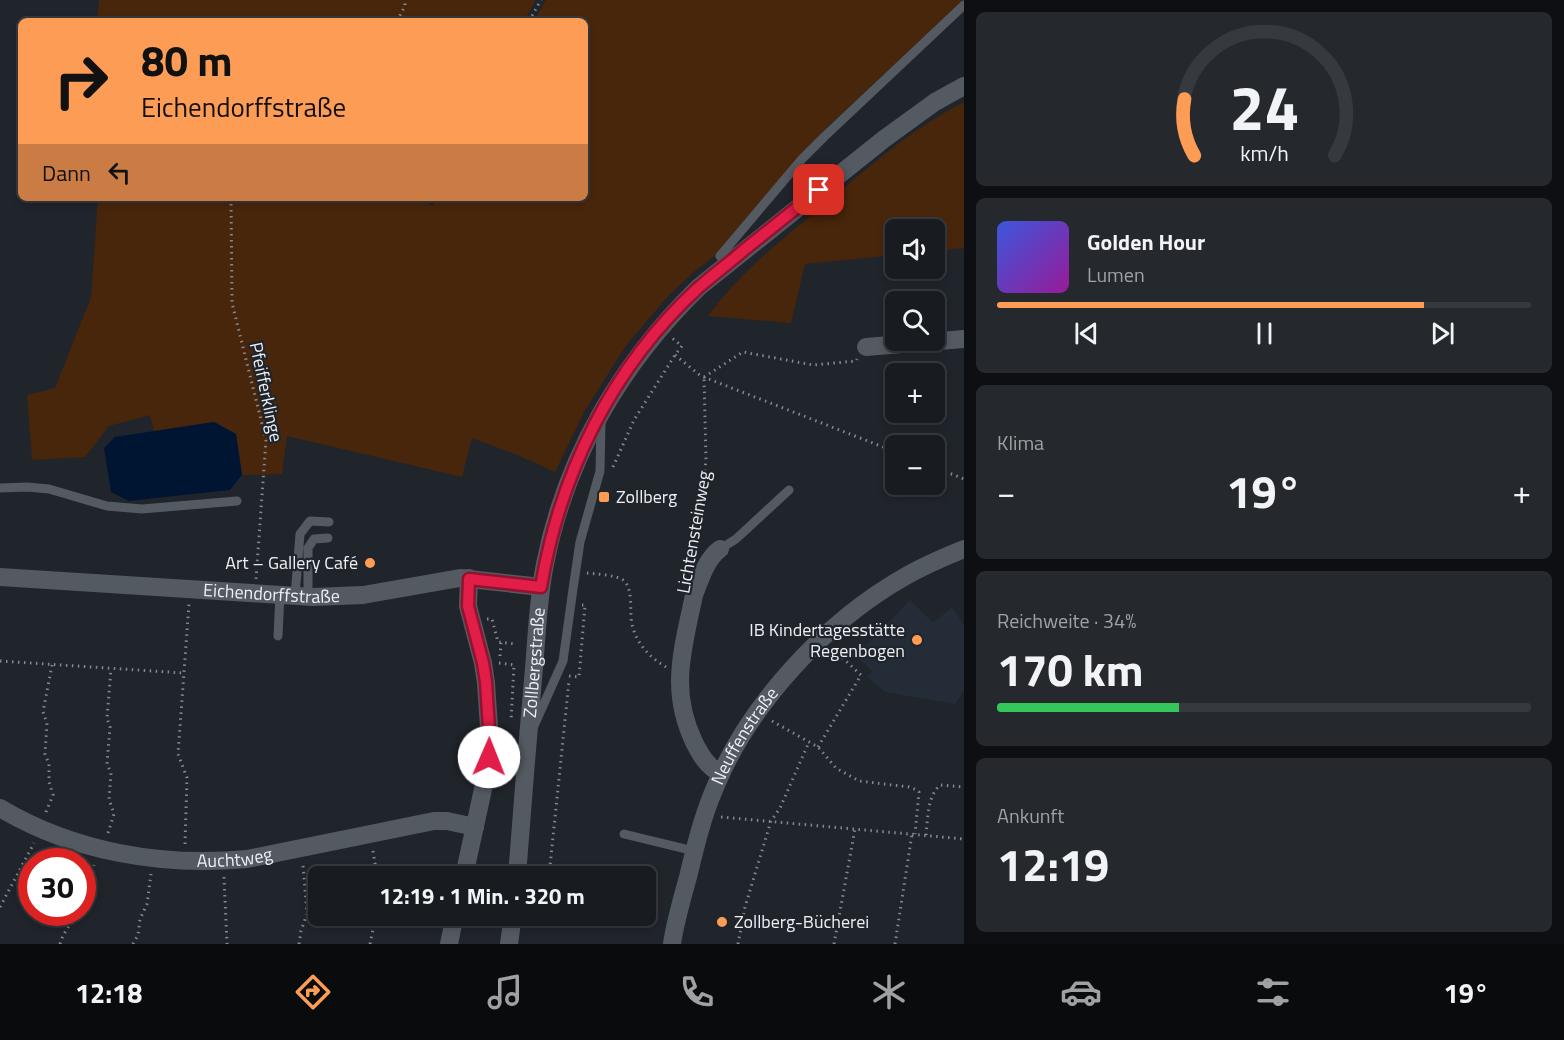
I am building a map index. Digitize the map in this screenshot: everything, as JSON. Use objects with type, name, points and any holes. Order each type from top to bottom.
[{"type":"street","name":"Zollbergstraße","points":[[518,866],[541,587],[551,538],[565,493],[584,444],[601,412],[622,378],[660,328],[699,287],[884,139],[935,102],[964,86]]},
{"type":"street","points":[[866,347],[964,339]]},
{"type":"street","name":"Lichtensteinweg","points":[[720,549],[710,559],[694,595],[679,670],[679,685],[680,699],[693,739],[703,760],[721,774]]},
{"type":"street","name":"Neuffenstraße","points":[[672,944],[705,815],[721,774],[757,712],[791,670],[822,639],[860,607],[904,577],[964,549]]},
{"type":"street","name":"Eichendorffstraße","points":[[0,578],[294,596],[363,595],[451,579],[541,587]]},
{"type":"street","points":[[466,866],[487,771],[489,729],[484,673],[467,600],[469,579]]},
{"type":"street","name":"Auchtweg","points":[[0,808],[37,834],[153,859],[185,861],[247,859],[441,820],[475,827]]},
{"type":"street","points":[[448,944],[452,926]]},
{"type":"street","points":[[509,944],[511,926]]},
{"type":"lane","points":[[727,264],[720,256],[802,159],[964,5]]},
{"type":"lane","points":[[527,742],[563,661],[580,542],[600,471],[601,412]]},
{"type":"lane","points":[[0,488],[50,489],[107,506],[142,509],[237,501]]},
{"type":"lane","points":[[720,549],[736,539],[789,490]]},
{"type":"lane","points":[[294,596],[300,534],[310,521],[329,522]]},
{"type":"lane","points":[[278,636],[294,596],[308,548],[314,539],[328,538]]},
{"type":"lane","points":[[624,834],[694,851]]},
{"type":"path","points":[[399,18],[405,6],[405,0]]},
{"type":"path","points":[[531,18],[541,0]]},
{"type":"path","name":"Pfeifferklinge","points":[[231,201],[232,303],[266,444],[256,592]]},
{"type":"path","points":[[704,377],[743,352],[813,365],[856,361],[866,347]]},
{"type":"path","points":[[611,471],[634,420],[675,355],[701,376],[885,448]]},
{"type":"path","name":"Lichtensteinweg","points":[[691,559],[698,527],[706,460],[704,377]]},
{"type":"path","points":[[945,471],[964,479]]},
{"type":"path","points":[[582,572],[617,577],[625,581],[630,592],[631,622],[635,635],[641,646],[658,663]]},
{"type":"path","points":[[185,861],[187,778],[178,754],[190,589]]},
{"type":"path","points":[[550,866],[569,676],[579,677],[585,605],[577,604]]},
{"type":"path","points":[[471,622],[492,619],[498,642],[516,644]]},
{"type":"path","points":[[818,747],[861,675],[822,639]]},
{"type":"path","points":[[499,658],[501,643]]},
{"type":"path","points":[[668,669],[670,658]]},
{"type":"path","points":[[0,662],[183,673]]},
{"type":"path","points":[[499,663],[514,665],[511,726]]},
{"type":"path","points":[[0,907],[37,834],[53,795],[49,782],[50,766],[45,754],[47,723],[43,712],[52,664]]},
{"type":"path","points":[[96,865],[114,814],[109,799],[111,773],[107,764],[110,727],[107,718],[111,669]]},
{"type":"path","points":[[757,712],[818,747],[832,764],[853,779],[909,787],[919,792],[914,834],[894,944]]},
{"type":"path","points":[[738,944],[746,907],[771,821],[780,808],[809,742]]},
{"type":"path","points":[[926,835],[931,797],[938,786],[964,787]]},
{"type":"path","points":[[705,815],[964,838]]},
{"type":"path","points":[[834,944],[855,829]]},
{"type":"path","points":[[370,834],[375,866]]},
{"type":"path","points":[[298,849],[303,861],[307,903],[307,914],[299,944]]},
{"type":"path","points":[[133,944],[148,901],[153,859]]},
{"type":"path","points":[[223,861],[227,944]]},
{"type":"path","points":[[60,944],[69,926]]},
{"type":"path","points":[[370,944],[374,926]]},
{"type":"shaded area","points":[[99,0],[536,0],[526,18],[97,18]]},
{"type":"shaded area","points":[[546,0],[963,0],[822,132],[716,255],[667,297],[625,347],[584,412],[555,472],[472,438],[462,477],[287,436],[282,474],[242,475],[236,434],[214,422],[154,431],[150,415],[109,426],[85,457],[32,460],[27,395],[55,388],[91,297],[98,201],[425,201],[432,206],[435,201],[588,201],[588,18],[536,18]]},
{"type":"shaded area","points":[[964,102],[964,248],[945,250],[945,219],[885,219],[885,256],[805,264],[791,323],[708,316],[750,268],[798,226],[894,147]]},
{"type":"shaded area","name":"IB Kindertagesstätte Regenbogen","points":[[910,600],[933,623],[952,607],[964,625],[964,690],[955,704],[885,692],[867,677],[872,671],[856,656]]},
{"type":"water","points":[[214,422],[236,434],[242,475],[230,490],[129,501],[111,492],[104,448],[115,437]]},
{"type":"place","name":"Zollberg","points":[[604,497]]},
{"type":"place","name":"Art – Gallery Café","points":[[370,563]]},
{"type":"place","name":"IB Kindertagesstätte Regenbogen","points":[[917,640]]},
{"type":"place","name":"Zollberg-Bücherei","points":[[722,922]]},
{"type":"route","points":[[489,757],[486,682],[467,600],[469,579],[541,587],[551,538],[575,464],[613,392],[636,358],[680,305],[699,287],[819,190]]}]
